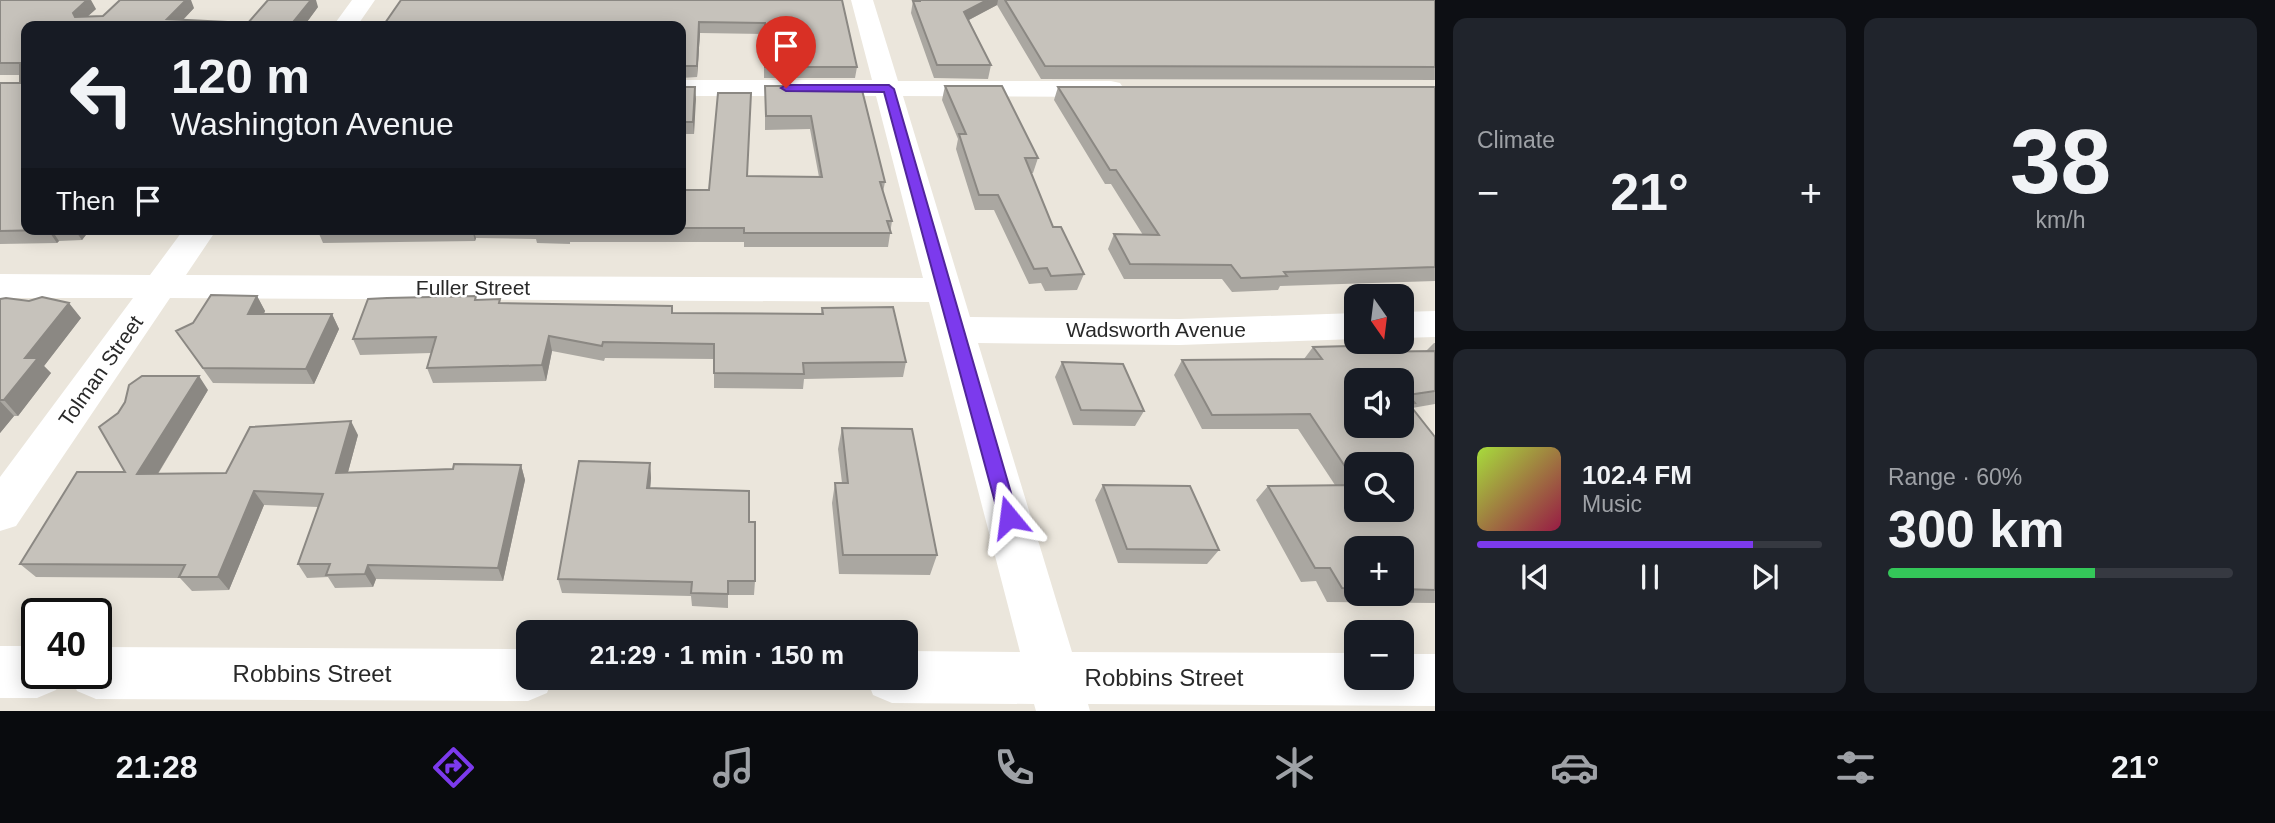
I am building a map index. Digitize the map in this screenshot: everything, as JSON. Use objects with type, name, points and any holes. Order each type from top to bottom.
[{"type":"street","points":[[349,21],[364,0]]},
{"type":"street","points":[[862,0],[1058,694]]},
{"type":"street","points":[[686,88],[1130,89]]},
{"type":"street","name":"Tolman Street","points":[[0,512],[197,235]]},
{"type":"street","name":"Fuller Street","points":[[0,286],[946,290]]},
{"type":"street","points":[[1414,325],[1435,324]]},
{"type":"street","name":"Wadsworth Avenue","points":[[956,330],[1180,332],[1344,326]]},
{"type":"street","points":[[0,672],[21,672]]},
{"type":"street","name":"Robbins Street","points":[[112,673],[516,675]]},
{"type":"street","name":"Robbins Street","points":[[918,680],[1058,694],[1435,680]]},
{"type":"building","points":[[0,0],[87,0],[73,13],[75,17],[103,16],[120,0],[186,0],[167,19],[208,21],[21,21],[21,231],[0,231],[0,83],[20,83],[20,63],[0,63]]},
{"type":"building","points":[[268,0],[311,0],[294,21],[250,21]]},
{"type":"building","points":[[401,0],[842,0],[857,67],[765,67],[765,23],[699,22],[697,66],[686,66],[686,21],[386,21]]},
{"type":"building","points":[[987,0],[964,12],[991,65],[937,65],[913,1]]},
{"type":"building","points":[[1005,0],[1435,0],[1435,67],[1045,66]]},
{"type":"building","points":[[765,86],[861,86],[885,182],[880,182],[892,221],[887,221],[891,233],[744,233],[744,228],[686,228],[686,190],[709,190],[718,93],[751,93],[747,176],[822,177],[811,116],[766,116]]},
{"type":"building","points":[[945,86],[1002,86],[1038,158],[1025,158],[1053,227],[1061,227],[1084,274],[1051,276],[1047,268],[1034,269],[998,195],[979,195],[959,134],[966,134]]},
{"type":"building","points":[[686,87],[695,87],[693,122],[686,122]]},
{"type":"building","points":[[1058,87],[1435,87],[1435,267],[1284,272],[1287,276],[1241,278],[1231,265],[1130,264],[1114,234],[1159,235],[1116,170],[1110,170]]},
{"type":"building","points":[[211,295],[257,296],[248,314],[332,314],[306,369],[203,368],[176,331],[193,323]]},
{"type":"building","points":[[476,296],[475,300],[500,299],[499,303],[672,306],[672,313],[823,314],[822,308],[893,307],[906,362],[803,363],[804,374],[714,373],[714,344],[603,342],[602,346],[549,336],[542,365],[427,368],[436,337],[353,339],[368,299]]},
{"type":"building","points":[[42,297],[69,303],[25,358],[38,358],[4,400],[0,400],[0,299],[29,301]]},
{"type":"building","points":[[1344,346],[1344,354],[1414,354],[1414,351],[1435,351],[1435,391],[1414,394],[1414,368],[1344,368],[1344,438],[1414,438],[1414,410],[1435,437],[1435,590],[1414,589],[1414,536],[1344,536],[1342,588],[1330,568],[1315,568],[1268,486],[1344,485],[1344,522],[1414,522],[1414,452],[1344,452],[1344,465],[1310,414],[1212,415],[1182,360],[1322,359],[1313,347]]},
{"type":"building","points":[[1062,362],[1123,364],[1144,411],[1081,410]]},
{"type":"building","points":[[142,376],[199,376],[137,474],[226,473],[250,427],[351,421],[336,473],[453,469],[454,464],[521,465],[498,568],[368,565],[365,574],[326,575],[330,564],[298,564],[323,494],[254,491],[218,577],[179,577],[185,565],[20,564],[77,472],[125,472],[99,427],[118,413],[125,402],[129,385]]},
{"type":"building","points":[[842,428],[912,429],[937,555],[843,555],[835,483],[848,483]]},
{"type":"building","points":[[579,461],[650,463],[647,488],[749,491],[749,522],[755,522],[755,581],[728,581],[728,594],[691,593],[692,582],[558,579]]},
{"type":"building","points":[[1103,485],[1190,486],[1219,550],[1127,549]]},
{"type":"route","points":[[786,88],[889,89],[1009,517]]}]
